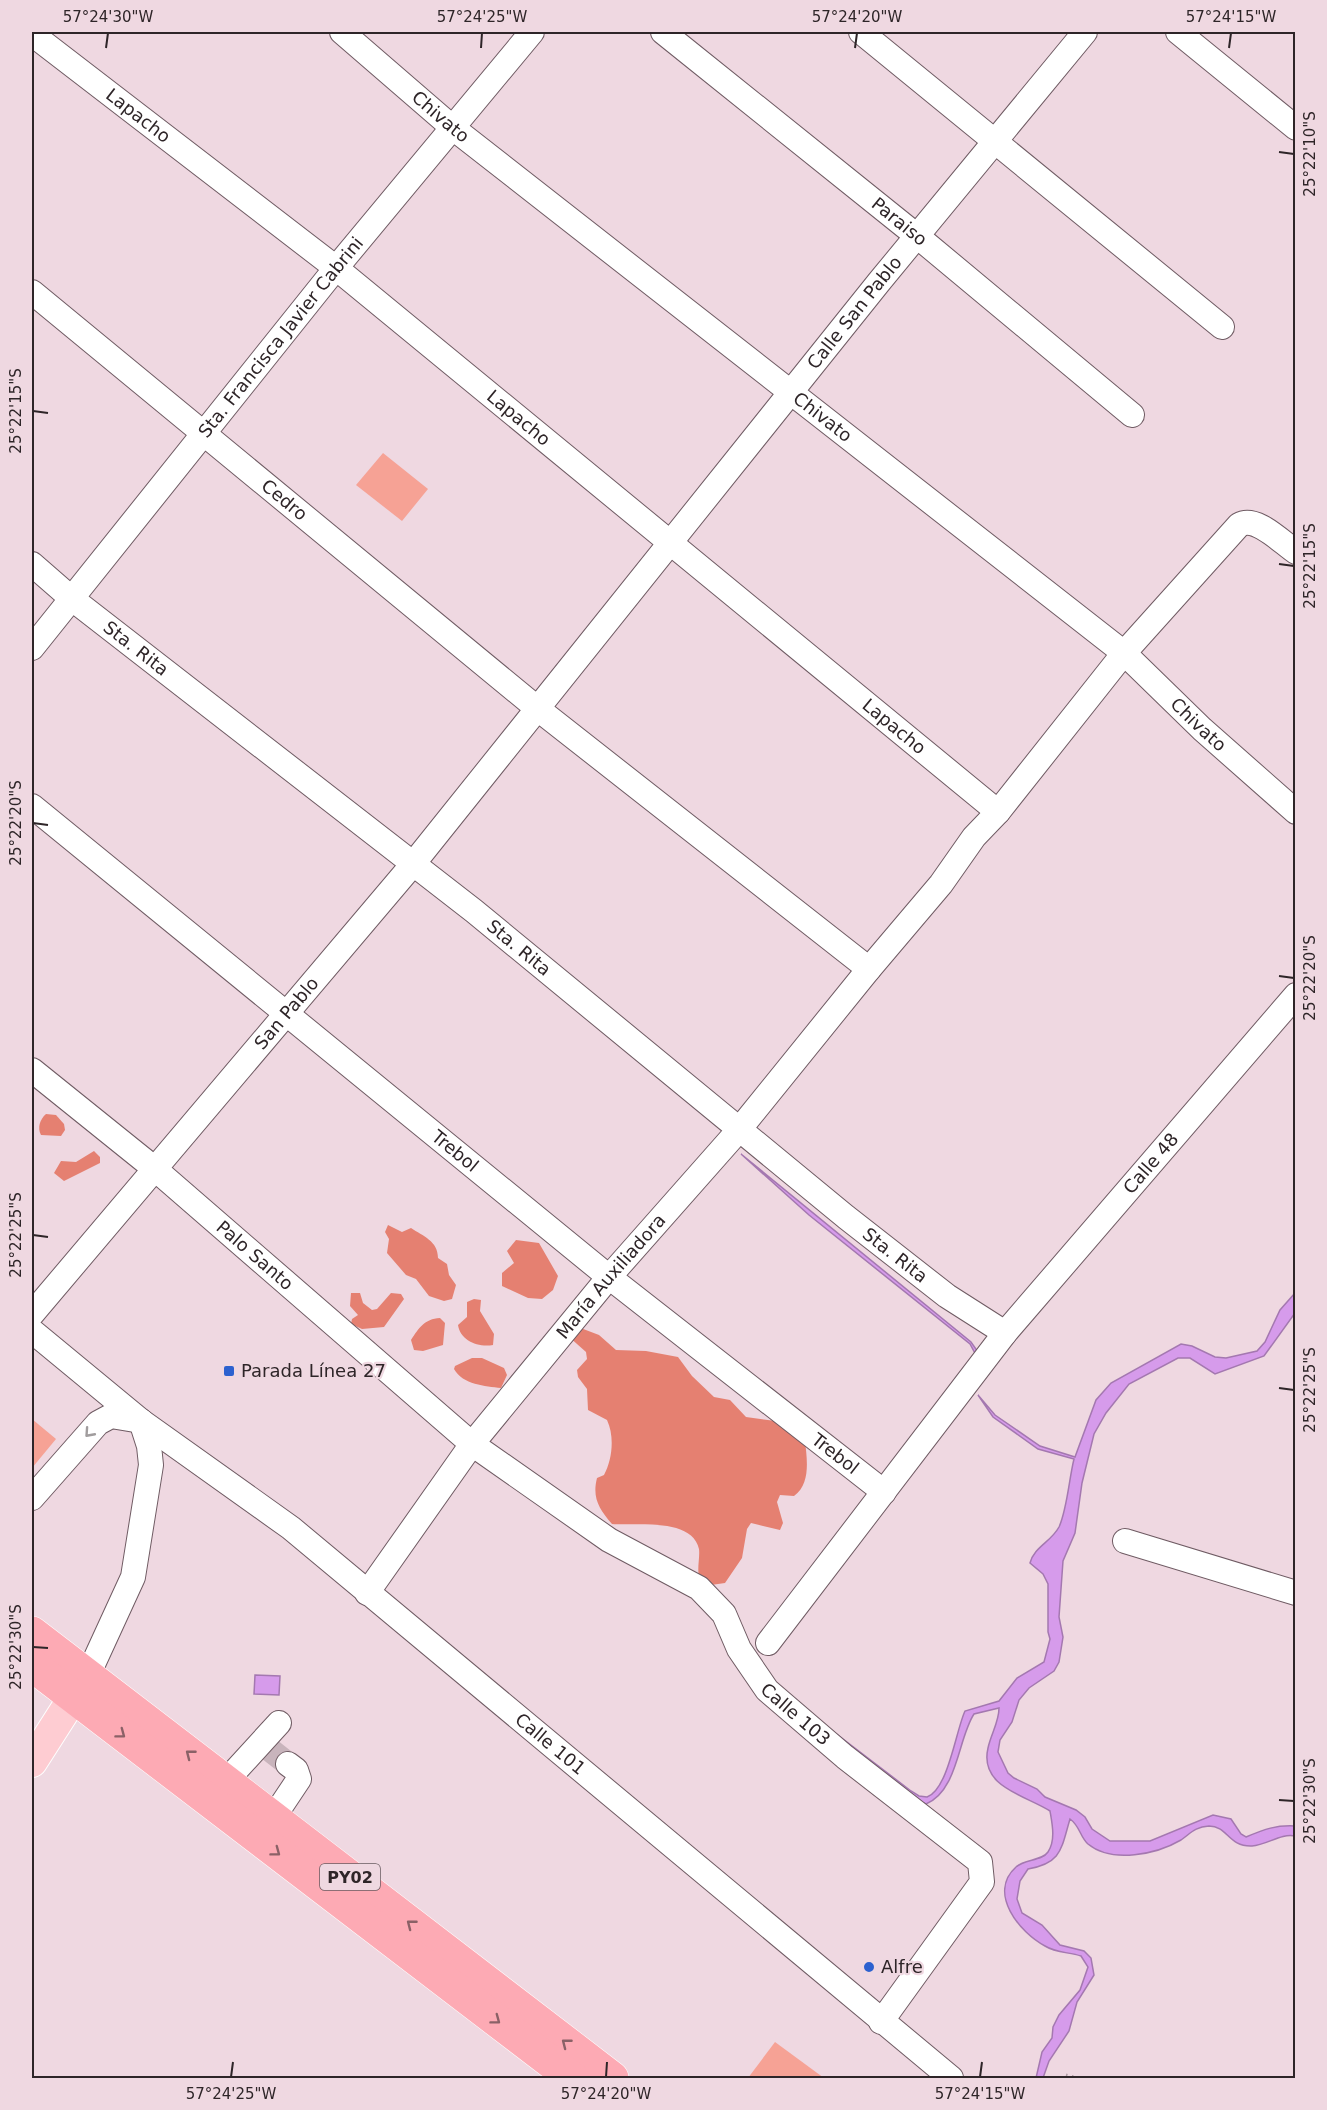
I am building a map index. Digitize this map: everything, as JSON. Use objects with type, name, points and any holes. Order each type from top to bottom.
[{"type":"highway","name":"PY02","points":[[32,1633],[82,1687],[572,2079]]},
{"type":"highway","name":"PY02","points":[[32,1665],[82,1687],[226,1781],[612,2079]]},
{"type":"main road","points":[[32,1762],[82,1687]]},
{"type":"street","name":"Chivato","points":[[342,32],[453,128],[1124,653],[1202,729],[1296,812]]},
{"type":"street","name":"Sta. Francisca Javier Cabrini","points":[[32,648],[336,268],[532,32]]},
{"type":"street","name":"Paraiso","points":[[663,32],[917,236],[1132,415]]},
{"type":"street","points":[[861,32],[1222,327]]},
{"type":"street","name":"Calle San Pablo","points":[[538,709],[994,140],[1085,32]]},
{"type":"street","points":[[1178,32],[1296,128]]},
{"type":"street","name":"Lapacho","points":[[32,34],[336,268],[998,812]]},
{"type":"street","name":"Cedro","points":[[32,292],[538,709],[869,969]]},
{"type":"street","name":"María Auxiliadora","points":[[368,1593],[472,1444],[609,1277],[738,1131],[941,884],[974,837],[998,812],[1124,653],[1242,523],[1255,523],[1296,552]]},
{"type":"street","name":"Sta. Rita","points":[[32,564],[71,598],[413,864],[738,1131],[946,1296],[1005,1333]]},
{"type":"street","name":"San Pablo","points":[[32,1314],[413,864],[538,709]]},
{"type":"street","name":"Trebol","points":[[32,806],[609,1277],[884,1492]]},
{"type":"street","name":"Calle 48","points":[[768,1642],[1005,1333],[1296,995]]},
{"type":"street","name":"Palo Santo","points":[[32,1070],[155,1169],[472,1444]]},
{"type":"street","name":"Calle 101","points":[[32,1331],[141,1421],[291,1528],[951,2079]]},
{"type":"street","points":[[32,1498],[98,1423],[111,1416],[141,1421],[149,1446],[151,1465],[133,1577],[82,1687]]},
{"type":"street","name":"Calle 103","points":[[472,1444],[609,1540],[699,1588],[724,1614],[740,1649],[767,1690],[846,1757],[966,1848],[980,1862],[982,1882],[881,2022]]},
{"type":"street","points":[[1125,1541],[1296,1593]]},
{"type":"street","points":[[226,1781],[264,1746],[279,1723]]},
{"type":"street","points":[[273,1818],[299,1779],[296,1770],[288,1764]]},
{"type":"path","points":[[1066,2075],[1078,2079]]},
{"type":"shaded area","points":[[383,453],[428,489],[402,521],[356,485]]},
{"type":"shaded area","points":[[46,1114],[56,1115],[64,1124],[65,1130],[61,1136],[41,1135],[40,1124]]},
{"type":"shaded area","points":[[94,1151],[100,1157],[100,1163],[64,1181],[54,1173],[61,1161],[76,1162]]},
{"type":"shaded area","points":[[741,1154],[971,1342],[978,1352],[976,1355],[970,1344],[809,1215]]},
{"type":"shaded area","points":[[388,1225],[402,1232],[411,1228],[433,1243],[438,1258],[447,1264],[449,1275],[456,1285],[452,1299],[444,1301],[429,1296],[416,1279],[406,1275],[387,1253],[389,1239],[385,1232]]},
{"type":"shaded area","points":[[516,1240],[539,1243],[558,1276],[553,1290],[542,1299],[528,1298],[502,1286],[502,1273],[514,1263],[507,1251]]},
{"type":"shaded area","points":[[351,1293],[360,1293],[363,1303],[372,1310],[377,1309],[391,1293],[401,1294],[404,1299],[384,1327],[362,1329],[351,1324],[352,1319],[358,1315],[350,1306]]},
{"type":"shaded area","points":[[1295,1293],[1295,1313],[1264,1356],[1215,1374],[1190,1358],[1178,1358],[1129,1384],[1106,1413],[1094,1434],[1082,1483],[1075,1533],[1063,1561],[1059,1617],[1063,1637],[1059,1662],[1054,1671],[1029,1688],[1019,1700],[1012,1722],[1000,1740],[998,1752],[1008,1773],[1014,1778],[1037,1789],[1045,1797],[1076,1810],[1085,1817],[1092,1829],[1110,1841],[1150,1841],[1213,1815],[1231,1819],[1241,1834],[1246,1837],[1282,1826],[1295,1826],[1295,1836],[1284,1836],[1252,1846],[1238,1843],[1220,1829],[1209,1826],[1197,1829],[1181,1840],[1160,1849],[1147,1853],[1122,1855],[1109,1854],[1088,1844],[1070,1819],[1058,1853],[1048,1863],[1028,1869],[1020,1881],[1017,1899],[1022,1913],[1042,1925],[1060,1945],[1084,1951],[1091,1958],[1094,1975],[1077,2002],[1069,2031],[1049,2061],[1043,2078],[1036,2078],[1042,2052],[1052,2038],[1053,2027],[1059,2015],[1080,1990],[1088,1967],[1081,1956],[1054,1950],[1035,1940],[1017,1922],[1006,1900],[1005,1888],[1008,1877],[1019,1864],[1037,1859],[1048,1852],[1053,1832],[1050,1811],[1006,1788],[990,1772],[987,1761],[988,1748],[999,1708],[974,1714],[945,1788],[926,1804],[914,1799],[826,1726],[911,1791],[919,1796],[927,1797],[941,1783],[946,1772],[965,1711],[999,1701],[1017,1678],[1044,1662],[1050,1639],[1048,1584],[1043,1574],[1030,1563],[1035,1553],[1052,1537],[1062,1520],[1074,1459],[1038,1449],[993,1417],[978,1395],[995,1415],[1040,1446],[1075,1457],[1096,1400],[1111,1383],[1181,1344],[1192,1346],[1215,1357],[1226,1358],[1257,1351],[1265,1342],[1280,1310]]},
{"type":"shaded area","points":[[474,1299],[481,1300],[480,1311],[494,1334],[493,1345],[487,1346],[471,1342],[459,1330],[458,1325],[467,1317],[467,1302]]},
{"type":"shaded area","points":[[440,1318],[445,1323],[443,1345],[423,1351],[414,1350],[411,1340],[419,1328],[430,1320]]},
{"type":"shaded area","points":[[578,1327],[599,1335],[616,1350],[646,1351],[678,1357],[692,1376],[714,1397],[730,1400],[746,1417],[783,1422],[805,1441],[807,1471],[803,1485],[794,1496],[780,1495],[777,1502],[783,1523],[780,1530],[751,1523],[747,1529],[742,1558],[725,1583],[711,1585],[699,1577],[699,1549],[694,1539],[686,1532],[661,1525],[612,1524],[600,1508],[595,1492],[597,1478],[604,1475],[609,1462],[612,1448],[611,1434],[607,1420],[588,1410],[587,1389],[578,1377],[577,1370],[587,1359],[586,1352],[568,1336]]},
{"type":"shaded area","points":[[472,1358],[482,1358],[504,1368],[507,1375],[501,1388],[475,1384],[458,1374],[454,1369],[455,1366]]},
{"type":"shaded area","points":[[32,1419],[56,1439],[32,1468]]},
{"type":"shaded area","points":[[255,1675],[280,1676],[279,1695],[254,1694]]},
{"type":"shaded area","points":[[775,2042],[824,2078],[748,2078]]},
{"type":"tunnel","points":[[269,1749],[288,1764]]},
{"type":"place","name":"Parada Línea 27","points":[[229,1371]]},
{"type":"place","name":"Alfre","points":[[869,1967]]}]
